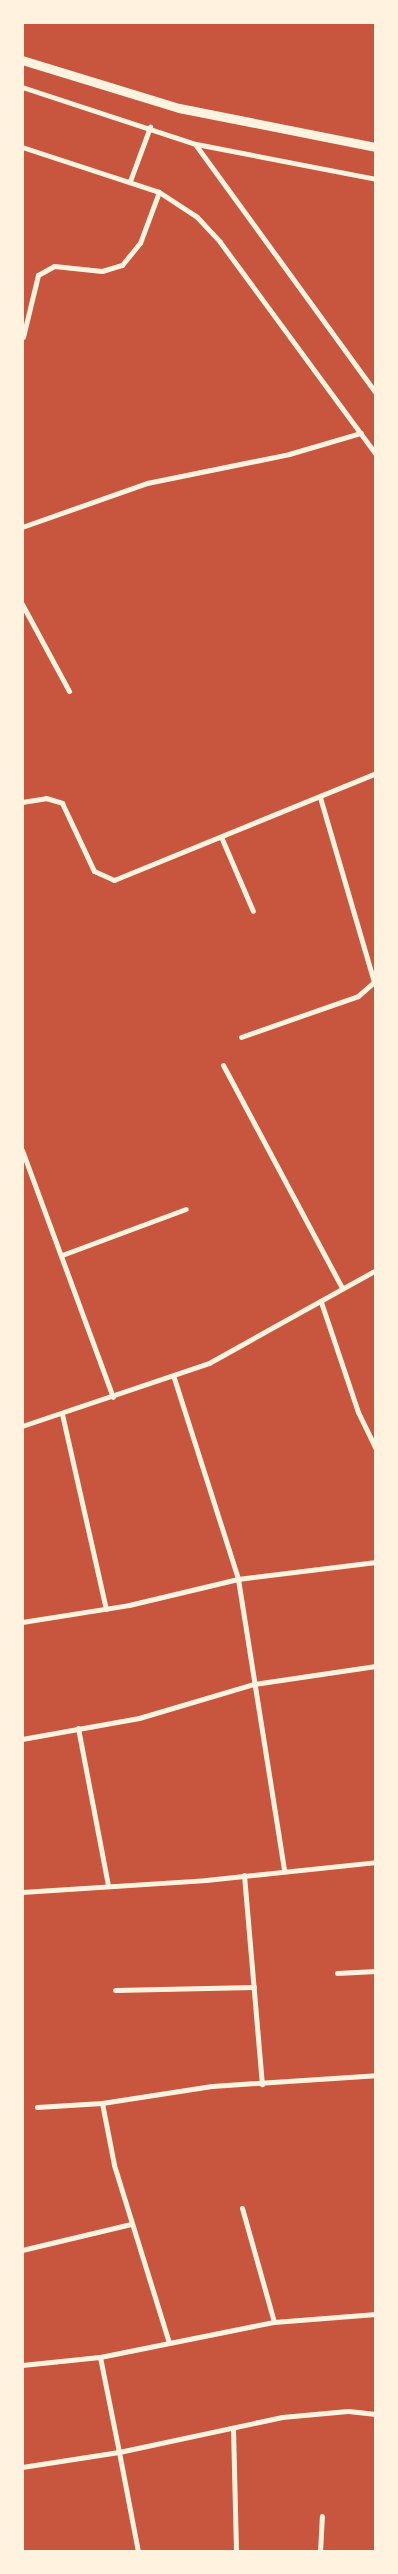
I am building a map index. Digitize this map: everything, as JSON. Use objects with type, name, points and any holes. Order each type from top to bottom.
[{"type":"street","points":[[22,60],[179,108],[376,148]]},
{"type":"street","points":[[22,87],[195,144],[376,179]]},
{"type":"street","points":[[130,181],[150,128]]},
{"type":"street","points":[[195,144],[376,393]]},
{"type":"street","points":[[22,147],[160,192],[197,217],[220,242],[376,454]]},
{"type":"street","points":[[23,337],[38,275],[54,266],[102,271],[122,265],[140,243],[160,192]]},
{"type":"street","points":[[22,527],[148,483],[289,454],[361,433]]},
{"type":"street","points":[[22,604],[69,691]]},
{"type":"street","points":[[22,802],[46,798],[62,803],[94,870],[103,878],[124,878],[222,839],[376,773]]},
{"type":"street","points":[[241,1036],[358,996],[374,982],[320,797]]},
{"type":"street","points":[[222,839],[253,911]]},
{"type":"street","points":[[223,1065],[342,1288]]},
{"type":"street","points":[[22,1150],[62,1254],[113,1397]]},
{"type":"street","points":[[62,1254],[186,1209]]},
{"type":"street","points":[[22,1426],[174,1378],[321,1302],[342,1288],[376,1270]]},
{"type":"street","points":[[321,1302],[358,1412],[376,1449]]},
{"type":"street","points":[[174,1378],[238,1579],[284,1869]]},
{"type":"street","points":[[62,1414],[106,1608]]},
{"type":"street","points":[[22,1622],[106,1608],[238,1579],[376,1562]]},
{"type":"street","points":[[22,1739],[139,1718],[254,1684],[376,1666]]},
{"type":"street","points":[[78,1728],[108,1886]]},
{"type":"street","points":[[22,1892],[244,1875],[284,1869],[376,1862]]},
{"type":"street","points":[[244,1875],[262,2084]]},
{"type":"street","points":[[337,1973],[376,1971]]},
{"type":"street","points":[[115,1990],[254,1987]]},
{"type":"street","points":[[37,2106],[102,2103],[212,2086],[376,2075]]},
{"type":"street","points":[[102,2103],[131,2224],[169,2343]]},
{"type":"street","points":[[242,2208],[274,2322]]},
{"type":"street","points":[[22,2250],[131,2224]]},
{"type":"street","points":[[22,2365],[100,2357],[274,2322],[376,2314]]},
{"type":"street","points":[[100,2357],[138,2552]]},
{"type":"street","points":[[22,2467],[118,2452],[233,2428],[318,2413],[376,2414]]},
{"type":"street","points":[[233,2428],[236,2552]]},
{"type":"street","points":[[320,2552],[322,2516]]}]
